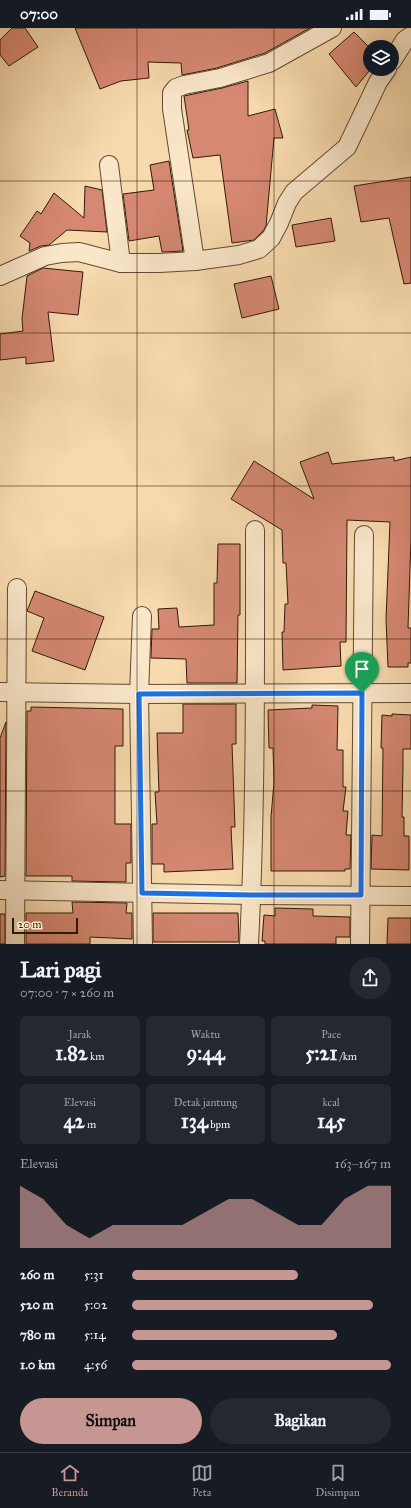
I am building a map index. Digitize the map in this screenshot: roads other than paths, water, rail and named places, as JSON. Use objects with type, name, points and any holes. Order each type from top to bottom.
[{"type":"street","points":[[195,261],[172,109],[172,93],[176,88],[184,84],[220,78],[269,63],[332,28]]},
{"type":"street","points":[[399,47],[405,34]]},
{"type":"street","points":[[0,276],[45,256],[62,252],[79,252],[121,262],[160,263],[195,261],[239,255],[259,249],[271,238],[279,223],[287,202],[294,192],[347,147],[382,76]]},
{"type":"street","points":[[109,165],[121,262]]},
{"type":"street","points":[[248,944],[251,895],[255,694],[255,530]]},
{"type":"street","points":[[360,944],[364,535]]},
{"type":"street","points":[[15,944],[8,891],[18,692],[17,588]]},
{"type":"street","points":[[142,616],[139,694],[143,944]]},
{"type":"street","points":[[0,692],[139,694],[411,693]]},
{"type":"street","points":[[8,891],[411,896]]}]
